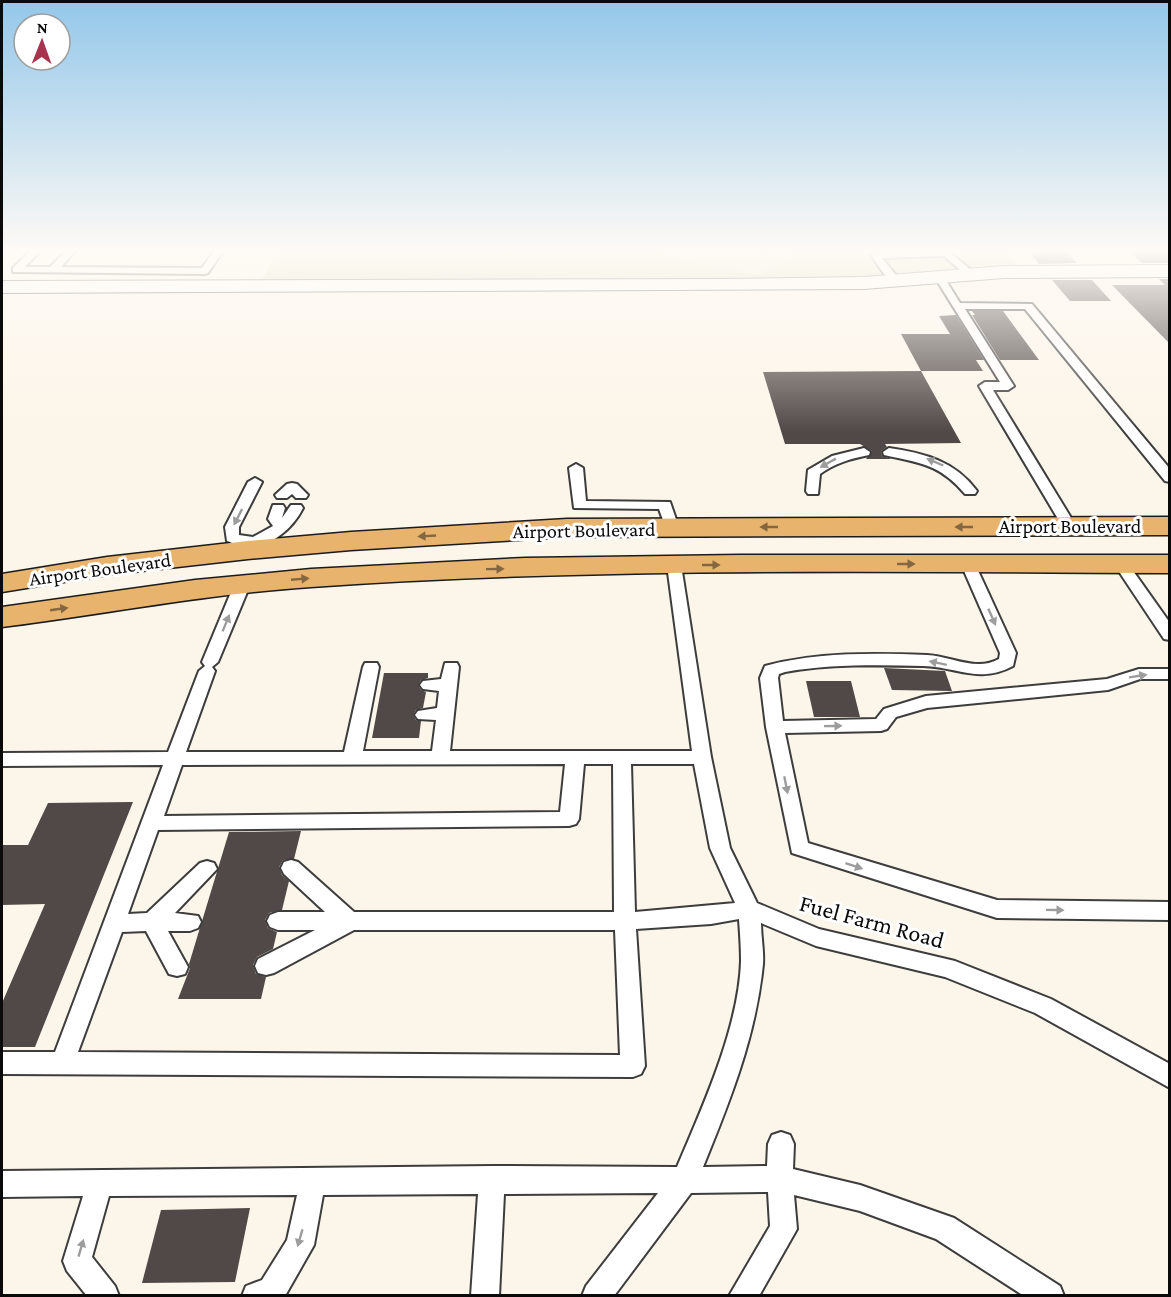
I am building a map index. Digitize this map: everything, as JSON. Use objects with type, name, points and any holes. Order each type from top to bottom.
[{"type":"main road","name":"Airport Boulevard","points":[[2,583],[248,546],[567,528],[1170,525]]},
{"type":"main road","points":[[672,528],[674,565]]},
{"type":"main road","points":[[242,585],[248,546]]},
{"type":"main road","name":"Airport Boulevard","points":[[2,618],[309,578],[479,569],[674,565],[1170,564]]},
{"type":"lane","points":[[961,311],[1008,386],[985,386],[1069,526]]},
{"type":"lane","points":[[1032,311],[1170,478]]},
{"type":"lane","points":[[813,491],[813,473],[827,461],[846,454],[864,452]]},
{"type":"lane","points":[[889,452],[929,459],[947,467],[960,477],[970,491]]},
{"type":"lane","points":[[576,468],[579,505],[665,505],[672,528]]},
{"type":"lane","points":[[255,482],[232,527],[232,538],[248,546],[266,537],[281,527],[292,519],[298,502],[292,487],[280,502],[275,519],[281,527]]},
{"type":"lane","points":[[968,564],[1008,653],[1007,662],[996,669],[966,670],[932,661],[860,661],[787,665],[771,670],[769,678],[775,727],[799,848],[997,909],[1170,910]]},
{"type":"lane","points":[[1122,564],[1170,635]]},
{"type":"lane","points":[[596,1296],[685,1179],[722,1091],[743,1022],[752,962],[748,909],[720,848],[702,757],[674,565]]},
{"type":"lane","points":[[63,1062],[209,666],[242,585]]},
{"type":"lane","points":[[352,758],[373,685],[371,667]]},
{"type":"lane","points":[[775,727],[881,725],[890,713],[926,702],[1108,684],[1139,674],[1170,674]]},
{"type":"lane","points":[[429,685],[450,676],[440,757]]},
{"type":"lane","points":[[424,715],[445,714]]},
{"type":"lane","points":[[2,1063],[633,1066],[625,921],[621,756]]},
{"type":"lane","points":[[151,823],[569,819],[575,757]]},
{"type":"lane","points":[[2,759],[702,757]]},
{"type":"lane","points":[[291,868],[350,922]]},
{"type":"lane","points":[[152,922],[207,869]]},
{"type":"lane","points":[[278,921],[625,921],[711,915],[748,909]]},
{"type":"lane","name":"Fuel Farm Road","points":[[748,909],[816,937],[947,968],[1043,1006],[1170,1077]]},
{"type":"lane","points":[[152,922],[177,967]]},
{"type":"lane","points":[[114,923],[190,922]]},
{"type":"lane","points":[[266,966],[350,922]]},
{"type":"lane","points":[[743,1296],[784,1229],[780,1179],[781,1144]]},
{"type":"lane","points":[[485,1296],[492,1179]]},
{"type":"lane","points":[[2,1184],[492,1179],[780,1179],[860,1198],[944,1228],[1050,1296]]},
{"type":"lane","points":[[256,1296],[272,1290],[300,1245],[313,1181]]},
{"type":"lane","points":[[99,1184],[77,1261],[105,1296]]},
{"type":"building","points":[[972,311],[1003,311],[1039,360],[1000,360],[972,315],[975,315]]},
{"type":"building","points":[[1137,311],[1170,311],[1170,344]]},
{"type":"building","points":[[956,315],[984,360],[976,360],[983,371],[921,371],[901,334],[950,334],[939,316]]},
{"type":"building","points":[[921,371],[961,443],[885,444],[887,447],[881,451],[882,456],[892,459],[866,459],[872,451],[860,444],[785,444],[763,372]]},
{"type":"building","points":[[884,668],[945,671],[952,691],[892,690]]},
{"type":"building","points":[[384,673],[428,673],[428,678],[421,680],[418,685],[426,692],[423,708],[416,710],[413,715],[416,720],[421,721],[419,738],[372,738]]},
{"type":"building","points":[[806,681],[851,681],[860,717],[814,717]]},
{"type":"building","points":[[133,802],[35,1047],[2,1047],[2,1003],[45,904],[2,905],[2,845],[28,845],[48,803]]},
{"type":"building","points":[[301,831],[294,859],[283,860],[279,867],[282,875],[289,881],[282,910],[269,913],[265,920],[268,928],[277,932],[273,949],[257,957],[253,965],[256,974],[266,977],[261,999],[178,999],[190,968],[189,964],[229,832]]},
{"type":"building","points":[[250,1208],[235,1282],[142,1283],[161,1210]]}]
